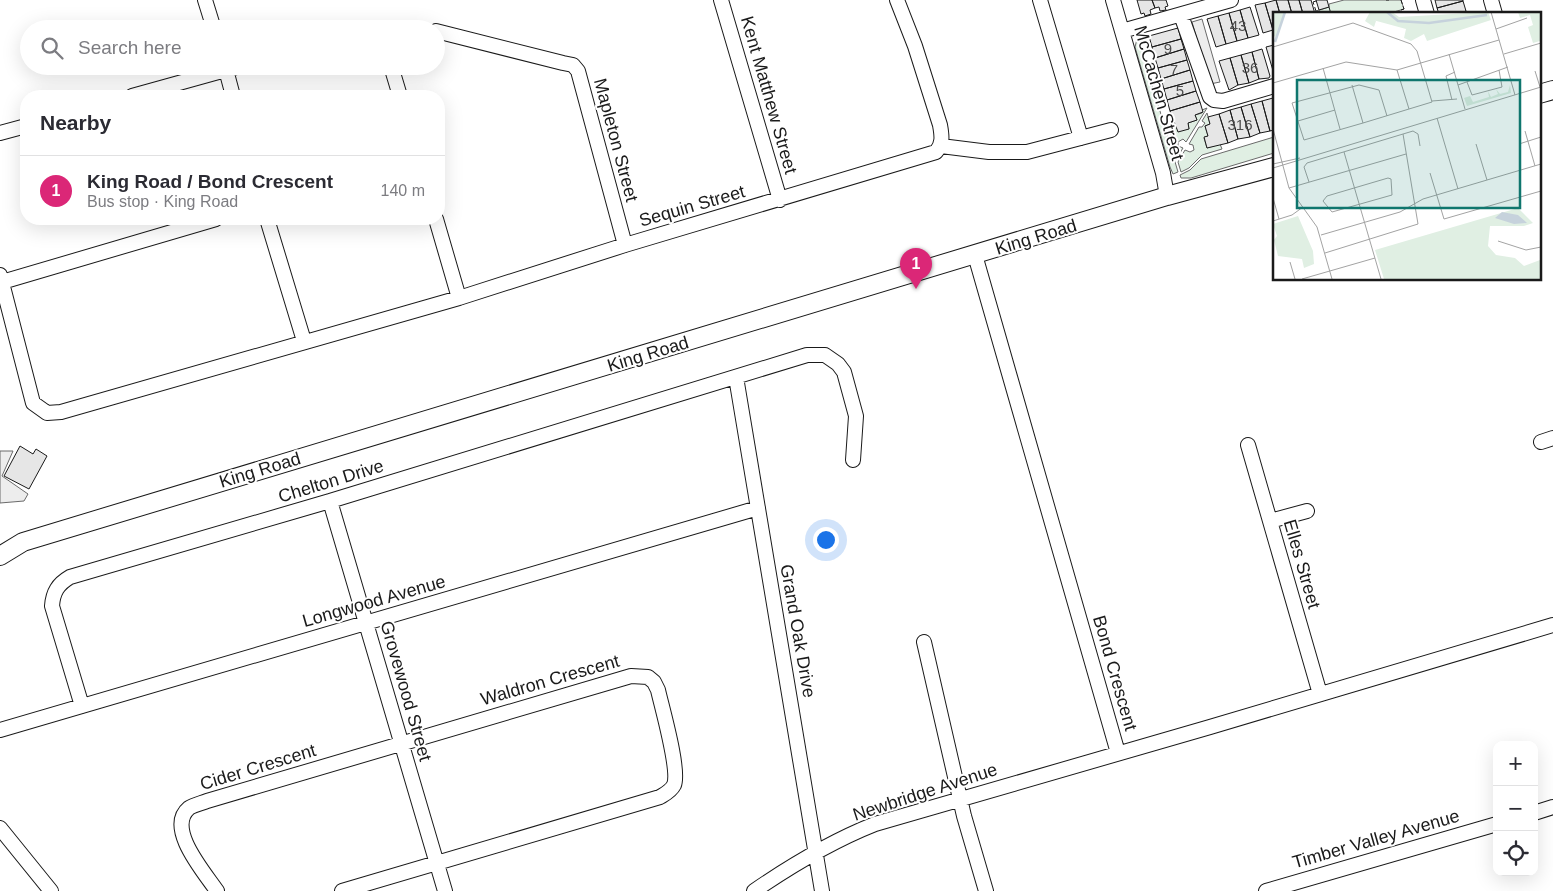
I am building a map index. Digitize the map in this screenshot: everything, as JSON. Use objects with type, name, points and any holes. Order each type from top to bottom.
[{"type":"main road","points":[[1540,94],[1553,90]]},
{"type":"main road","name":"King Road","points":[[0,556],[23,542],[1168,196],[1273,167]]},
{"type":"main road","name":"King Road","points":[[0,540],[23,542]]},
{"type":"street","points":[[205,0],[211,20]]},
{"type":"street","name":"Kent Matthew Street","points":[[721,0],[780,200]]},
{"type":"street","points":[[897,0],[915,46],[940,125],[942,134],[941,146],[988,152],[1027,152],[1111,130]]},
{"type":"street","points":[[1040,0],[1081,138]]},
{"type":"street","name":"McCachen Street","points":[[1113,0],[1168,196]]},
{"type":"street","points":[[1122,31],[1231,0]]},
{"type":"street","points":[[1181,15],[1210,97],[1214,100],[1223,101],[1273,86]]},
{"type":"street","name":"Mapleton Street","points":[[445,33],[573,65],[578,71],[625,245]]},
{"type":"street","points":[[152,90],[202,75]]},
{"type":"street","points":[[227,75],[231,90]]},
{"type":"street","points":[[394,75],[398,90]]},
{"type":"street","points":[[0,133],[20,128]]},
{"type":"street","name":"Sequin Street","points":[[1,279],[33,402],[47,413],[61,412],[459,298],[625,245],[936,152],[941,146]]},
{"type":"street","points":[[1,279],[194,225]]},
{"type":"street","points":[[269,225],[304,341]]},
{"type":"street","points":[[438,225],[459,298]]},
{"type":"street","name":"Bond Crescent","points":[[975,255],[1118,753],[1553,625]]},
{"type":"street","name":"Chelton Drive","points":[[82,706],[52,606],[54,592],[62,582],[70,578],[330,501],[807,355],[825,355],[832,359],[844,372],[856,416],[853,460]]},
{"type":"street","name":"Grand Oak Drive","points":[[736,377],[822,891]]},
{"type":"street","name":"Elles Street","points":[[1248,445],[1320,694]]},
{"type":"street","name":"Grovewood Street","points":[[330,501],[445,891]]},
{"type":"street","name":"Longwood Avenue","points":[[0,730],[758,508]]},
{"type":"street","points":[[1270,522],[1308,510]]},
{"type":"street","points":[[924,642],[960,799],[986,891]]},
{"type":"street","name":"Waldron Crescent","points":[[401,744],[631,676],[648,677],[658,690],[676,777],[671,789],[666,794],[437,862]]},
{"type":"street","name":"Cider Crescent","points":[[217,891],[188,849],[183,837],[181,824],[189,808],[401,744]]},
{"type":"street","name":"Newbridge Avenue","points":[[754,891],[834,842],[875,824],[1118,753]]},
{"type":"street","points":[[1538,812],[1553,807]]},
{"type":"street","name":"Timber Valley Avenue","points":[[1266,891],[1493,825]]},
{"type":"street","points":[[0,828],[44,889]]},
{"type":"street","points":[[342,891],[437,862]]},
{"type":"green space","points":[[1344,0],[1401,0],[1404,9],[1394,12],[1316,12],[1329,7],[1329,4]]},
{"type":"green space","points":[[1137,39],[1139,40],[1178,172],[1173,174],[1135,47]]},
{"type":"green space","points":[[1207,108],[1186,142],[1183,139],[1178,142],[1178,146],[1183,148],[1177,158],[1167,123],[1175,121],[1189,129],[1188,123],[1197,120],[1195,115],[1202,113],[1202,110]]},
{"type":"green space","points":[[1207,113],[1210,124],[1205,126],[1208,136],[1204,138],[1207,148],[1220,144],[1222,149],[1202,155],[1189,168],[1181,172],[1178,162],[1185,150],[1190,152],[1194,150],[1193,145],[1189,144],[1199,127],[1202,127],[1205,123],[1202,121]]},
{"type":"green space","points":[[1273,137],[1273,153],[1191,178],[1181,178],[1180,175],[1190,170],[1201,159]]},
{"type":"shaded area","points":[[1202,19],[1220,82],[1210,84],[1192,22]]},
{"type":"shaded area","points":[[0,451],[13,451],[2,476],[28,494],[24,501],[0,503]]},
{"type":"building","points":[[1137,0],[1152,0],[1155,8],[1150,10],[1151,14],[1145,16],[1144,13],[1141,14]]},
{"type":"building","points":[[1152,0],[1166,0],[1168,6],[1165,7],[1166,10],[1160,11],[1159,7],[1155,8]]},
{"type":"building","points":[[1276,0],[1288,0],[1291,12],[1279,12]]},
{"type":"building","points":[[1276,0],[1279,12],[1273,12],[1273,30],[1265,3]]},
{"type":"building","points":[[1288,0],[1299,0],[1302,12],[1291,12]]},
{"type":"building","points":[[1299,0],[1311,0],[1314,12],[1302,12]]},
{"type":"building","points":[[1316,0],[1327,0],[1329,7],[1319,10]]},
{"type":"building","points":[[1435,0],[1463,0],[1463,1],[1437,8]]},
{"type":"building","points":[[1463,1],[1466,11],[1438,12],[1437,8]]},
{"type":"building","points":[[1265,3],[1273,30],[1263,33],[1255,5]]},
{"type":"building","points":[[1250,7],[1259,35],[1248,38],[1240,10]]},
{"type":"building","points":[[1240,10],[1248,38],[1237,41],[1229,13]]},
{"type":"building","points":[[1229,13],[1237,41],[1226,44],[1218,16]]},
{"type":"building","points":[[1218,16],[1226,44],[1216,47],[1207,19]]},
{"type":"building","points":[[1178,28],[1181,39],[1152,47],[1149,36]]},
{"type":"building","points":[[1181,39],[1184,49],[1155,58],[1152,47]]},
{"type":"building","points":[[1273,45],[1273,71],[1266,47]]},
{"type":"building","points":[[1184,49],[1187,60],[1158,68],[1155,58]]},
{"type":"building","points":[[1262,49],[1270,76],[1269,78],[1259,79],[1252,52]]},
{"type":"building","points":[[1252,52],[1259,79],[1249,83],[1241,55]]},
{"type":"building","points":[[1241,55],[1249,83],[1238,85],[1230,58]]},
{"type":"building","points":[[1230,58],[1238,85],[1229,90],[1219,61]]},
{"type":"building","points":[[1187,60],[1190,70],[1161,79],[1158,68]]},
{"type":"building","points":[[1190,70],[1193,81],[1164,89],[1161,79]]},
{"type":"building","points":[[1193,81],[1196,91],[1167,100],[1164,89]]},
{"type":"building","points":[[1196,91],[1200,102],[1170,111],[1167,100]]},
{"type":"building","points":[[1273,98],[1273,130],[1270,131],[1262,101]]},
{"type":"building","points":[[1262,101],[1270,131],[1260,133],[1251,104]]},
{"type":"building","points":[[1200,102],[1203,112],[1195,115],[1197,120],[1188,123],[1189,129],[1178,132],[1170,111]]},
{"type":"building","points":[[1251,104],[1260,133],[1250,137],[1241,107]]},
{"type":"building","points":[[1241,107],[1250,137],[1238,139],[1230,110]]},
{"type":"building","points":[[1230,110],[1238,139],[1228,143],[1219,114]]},
{"type":"building","points":[[1219,114],[1228,143],[1207,148],[1204,137],[1208,136],[1205,126],[1210,124],[1208,117]]},
{"type":"building","points":[[20,446],[33,454],[36,449],[47,456],[29,489],[4,476]]},
{"type":"fence","points":[[1401,0],[1404,9],[1401,10]]},
{"type":"fence","points":[[1316,1],[1313,2],[1316,12]]},
{"type":"fence","points":[[1329,7],[1330,12]]},
{"type":"place","name":"King Road / Bond Crescent","points":[[916,289]]}]
